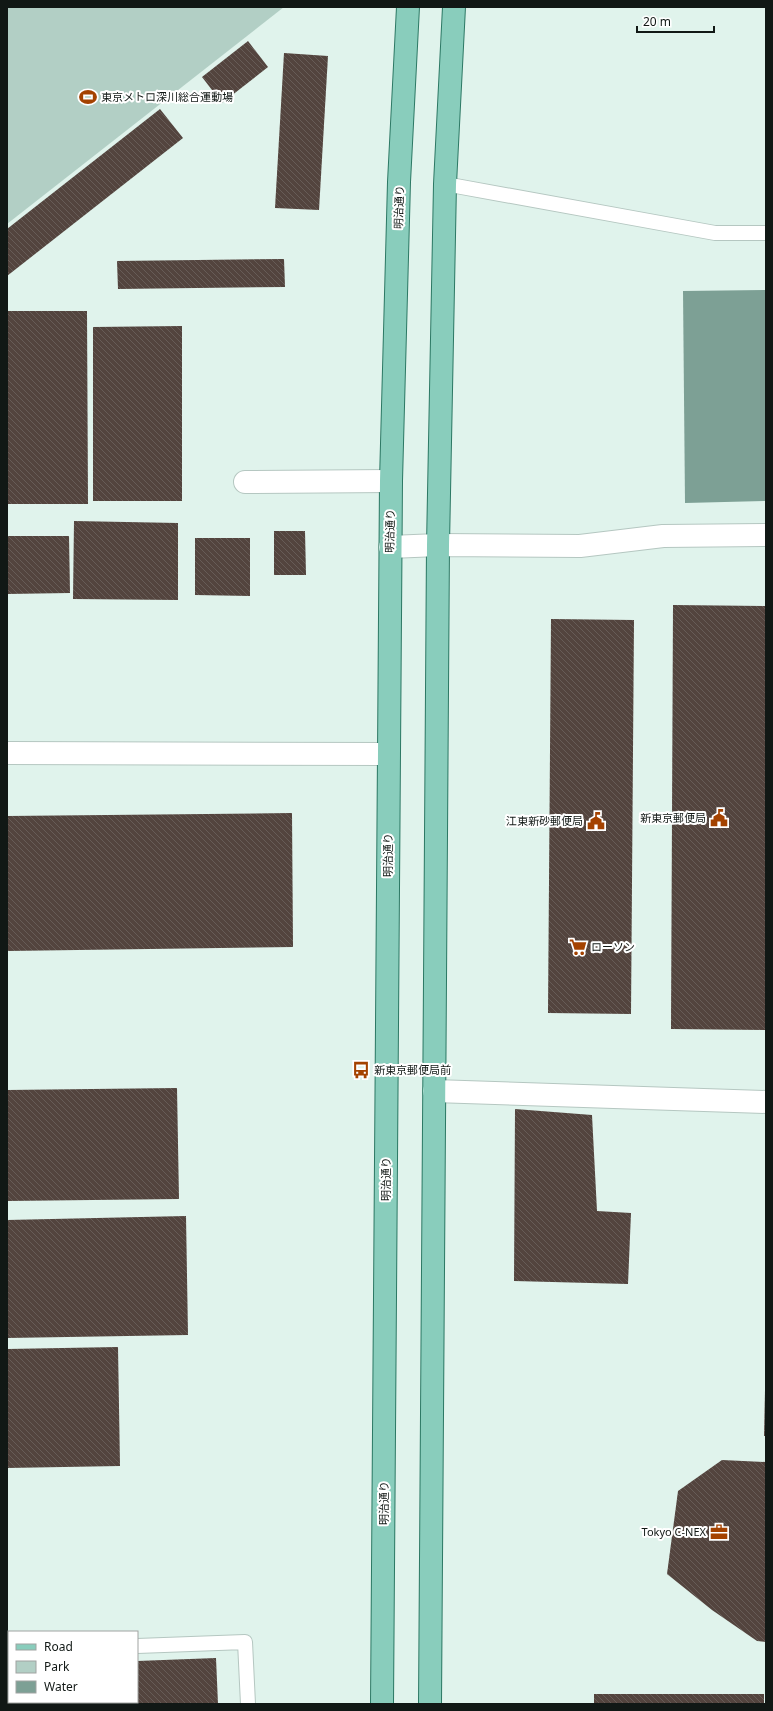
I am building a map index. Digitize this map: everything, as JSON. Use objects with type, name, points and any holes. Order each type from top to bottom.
[{"type":"main road","name":"明治通り","points":[[382,1704],[391,481],[399,190],[408,7]]},
{"type":"main road","points":[[430,1704],[438,544],[445,184],[454,7]]},
{"type":"street","points":[[245,482],[391,481]]},
{"type":"street","points":[[390,547],[438,544],[580,546],[663,536],[766,536]]},
{"type":"street","points":[[7,752],[388,754]]},
{"type":"street","points":[[434,1091],[766,1102]]},
{"type":"lane","points":[[445,184],[716,233],[766,233]]},
{"type":"lane","points":[[138,1646],[245,1642],[248,1704]]},
{"type":"green space","name":"東京メトロ深川総合運動場","points":[[7,7],[284,7],[7,224]]},
{"type":"water","points":[[766,290],[766,501],[685,503],[683,291]]},
{"type":"building","points":[[248,41],[268,67],[222,103],[202,77]]},
{"type":"building","points":[[284,53],[328,56],[319,210],[275,208]]},
{"type":"building","points":[[160,109],[183,138],[7,276],[7,229]]},
{"type":"building","points":[[284,259],[285,287],[118,289],[117,261]]},
{"type":"building","points":[[7,311],[87,311],[88,504],[7,504]]},
{"type":"building","points":[[182,326],[182,501],[93,501],[93,327]]},
{"type":"building","points":[[74,521],[178,523],[178,600],[73,599]]},
{"type":"building","points":[[274,531],[305,531],[306,575],[274,575]]},
{"type":"building","points":[[7,536],[69,536],[70,593],[7,594]]},
{"type":"building","points":[[195,538],[250,538],[250,596],[195,595]]},
{"type":"building","name":"新東京郵便局","points":[[673,605],[766,606],[766,1030],[671,1029]]},
{"type":"building","points":[[551,619],[634,620],[631,1014],[548,1013]]},
{"type":"building","points":[[292,813],[293,947],[7,951],[7,816]]},
{"type":"building","points":[[177,1088],[179,1199],[7,1201],[7,1090]]},
{"type":"building","points":[[515,1109],[592,1115],[597,1211],[631,1213],[628,1284],[514,1281]]},
{"type":"building","points":[[186,1216],[188,1335],[7,1338],[7,1220]]},
{"type":"building","points":[[118,1347],[120,1466],[7,1468],[7,1349]]},
{"type":"building","points":[[765,1390],[766,1436],[764,1436]]},
{"type":"building","name":"Tokyo C-NEX","points":[[722,1460],[766,1462],[766,1642],[757,1641],[712,1610],[667,1574],[678,1491]]},
{"type":"building","points":[[216,1658],[218,1704],[27,1704],[138,1703],[138,1661]]},
{"type":"building","points":[[594,1694],[764,1694],[764,1704],[594,1704]]},
{"type":"place","name":"東京メトロ深川総合運動場","points":[[88,97]]},
{"type":"place","name":"新東京郵便局","points":[[719,818]]},
{"type":"place","name":"江東新砂郵便局","points":[[596,821]]},
{"type":"place","name":"ローソン","points":[[578,947]]},
{"type":"place","name":"新東京郵便局前","points":[[361,1070]]},
{"type":"place","name":"Tokyo C-NEX","points":[[719,1532]]}]
